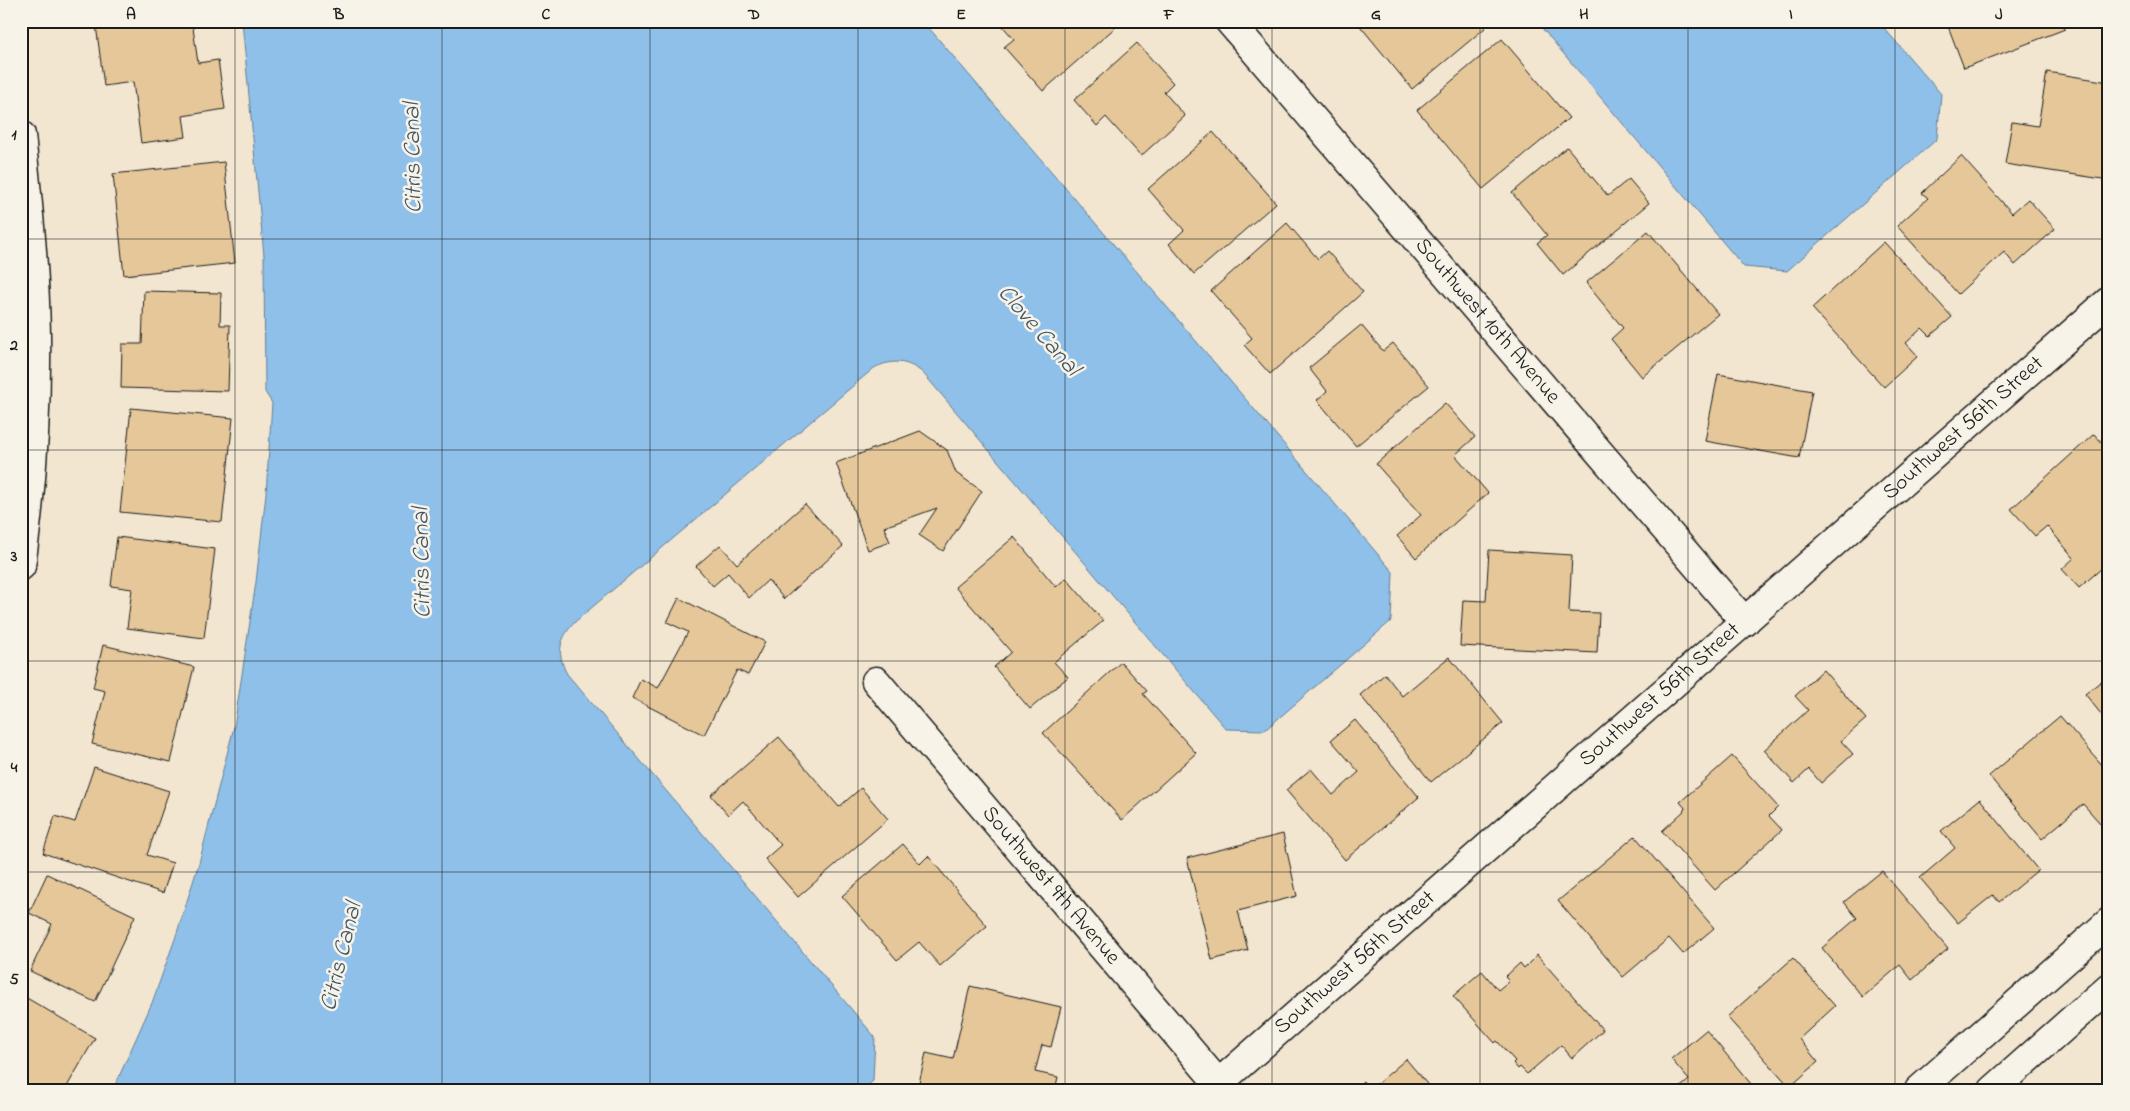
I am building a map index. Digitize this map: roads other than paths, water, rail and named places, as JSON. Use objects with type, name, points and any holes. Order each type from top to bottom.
[{"type":"street","name":"Southwest 10th Avenue","points":[[1229,21],[1745,622]]},
{"type":"street","points":[[21,135],[29,214],[36,335],[34,427],[29,501],[21,566]]},
{"type":"street","name":"Southwest 56th Street","points":[[1218,1088],[2109,302]]},
{"type":"street","name":"Southwest 9th Avenue","points":[[876,681],[1218,1088]]},
{"type":"street","points":[[1919,1090],[2109,922]]},
{"type":"street","points":[[1993,1090],[2109,987]]},
{"type":"water","points":[[242,21],[923,21],[1393,572],[1391,621],[1265,730],[1226,729],[923,373],[905,363],[893,362],[881,365],[874,368],[576,621],[570,627],[561,646],[561,659],[567,674],[875,1037],[873,1081],[862,1090],[113,1090],[152,1003],[199,863],[234,727],[256,582],[266,494],[272,403],[265,392],[264,256]]},
{"type":"water","points":[[1536,21],[1878,21],[1941,94],[1937,139],[1787,271],[1744,267]]},
{"type":"water label","name":"Citris Canal","points":[[414,158]]},
{"type":"water label","name":"Clove Canal","points":[[1038,331]]},
{"type":"water label","name":"Citris Canal","points":[[423,563]]},
{"type":"water label","name":"Citris Canal","points":[[342,957]]}]
